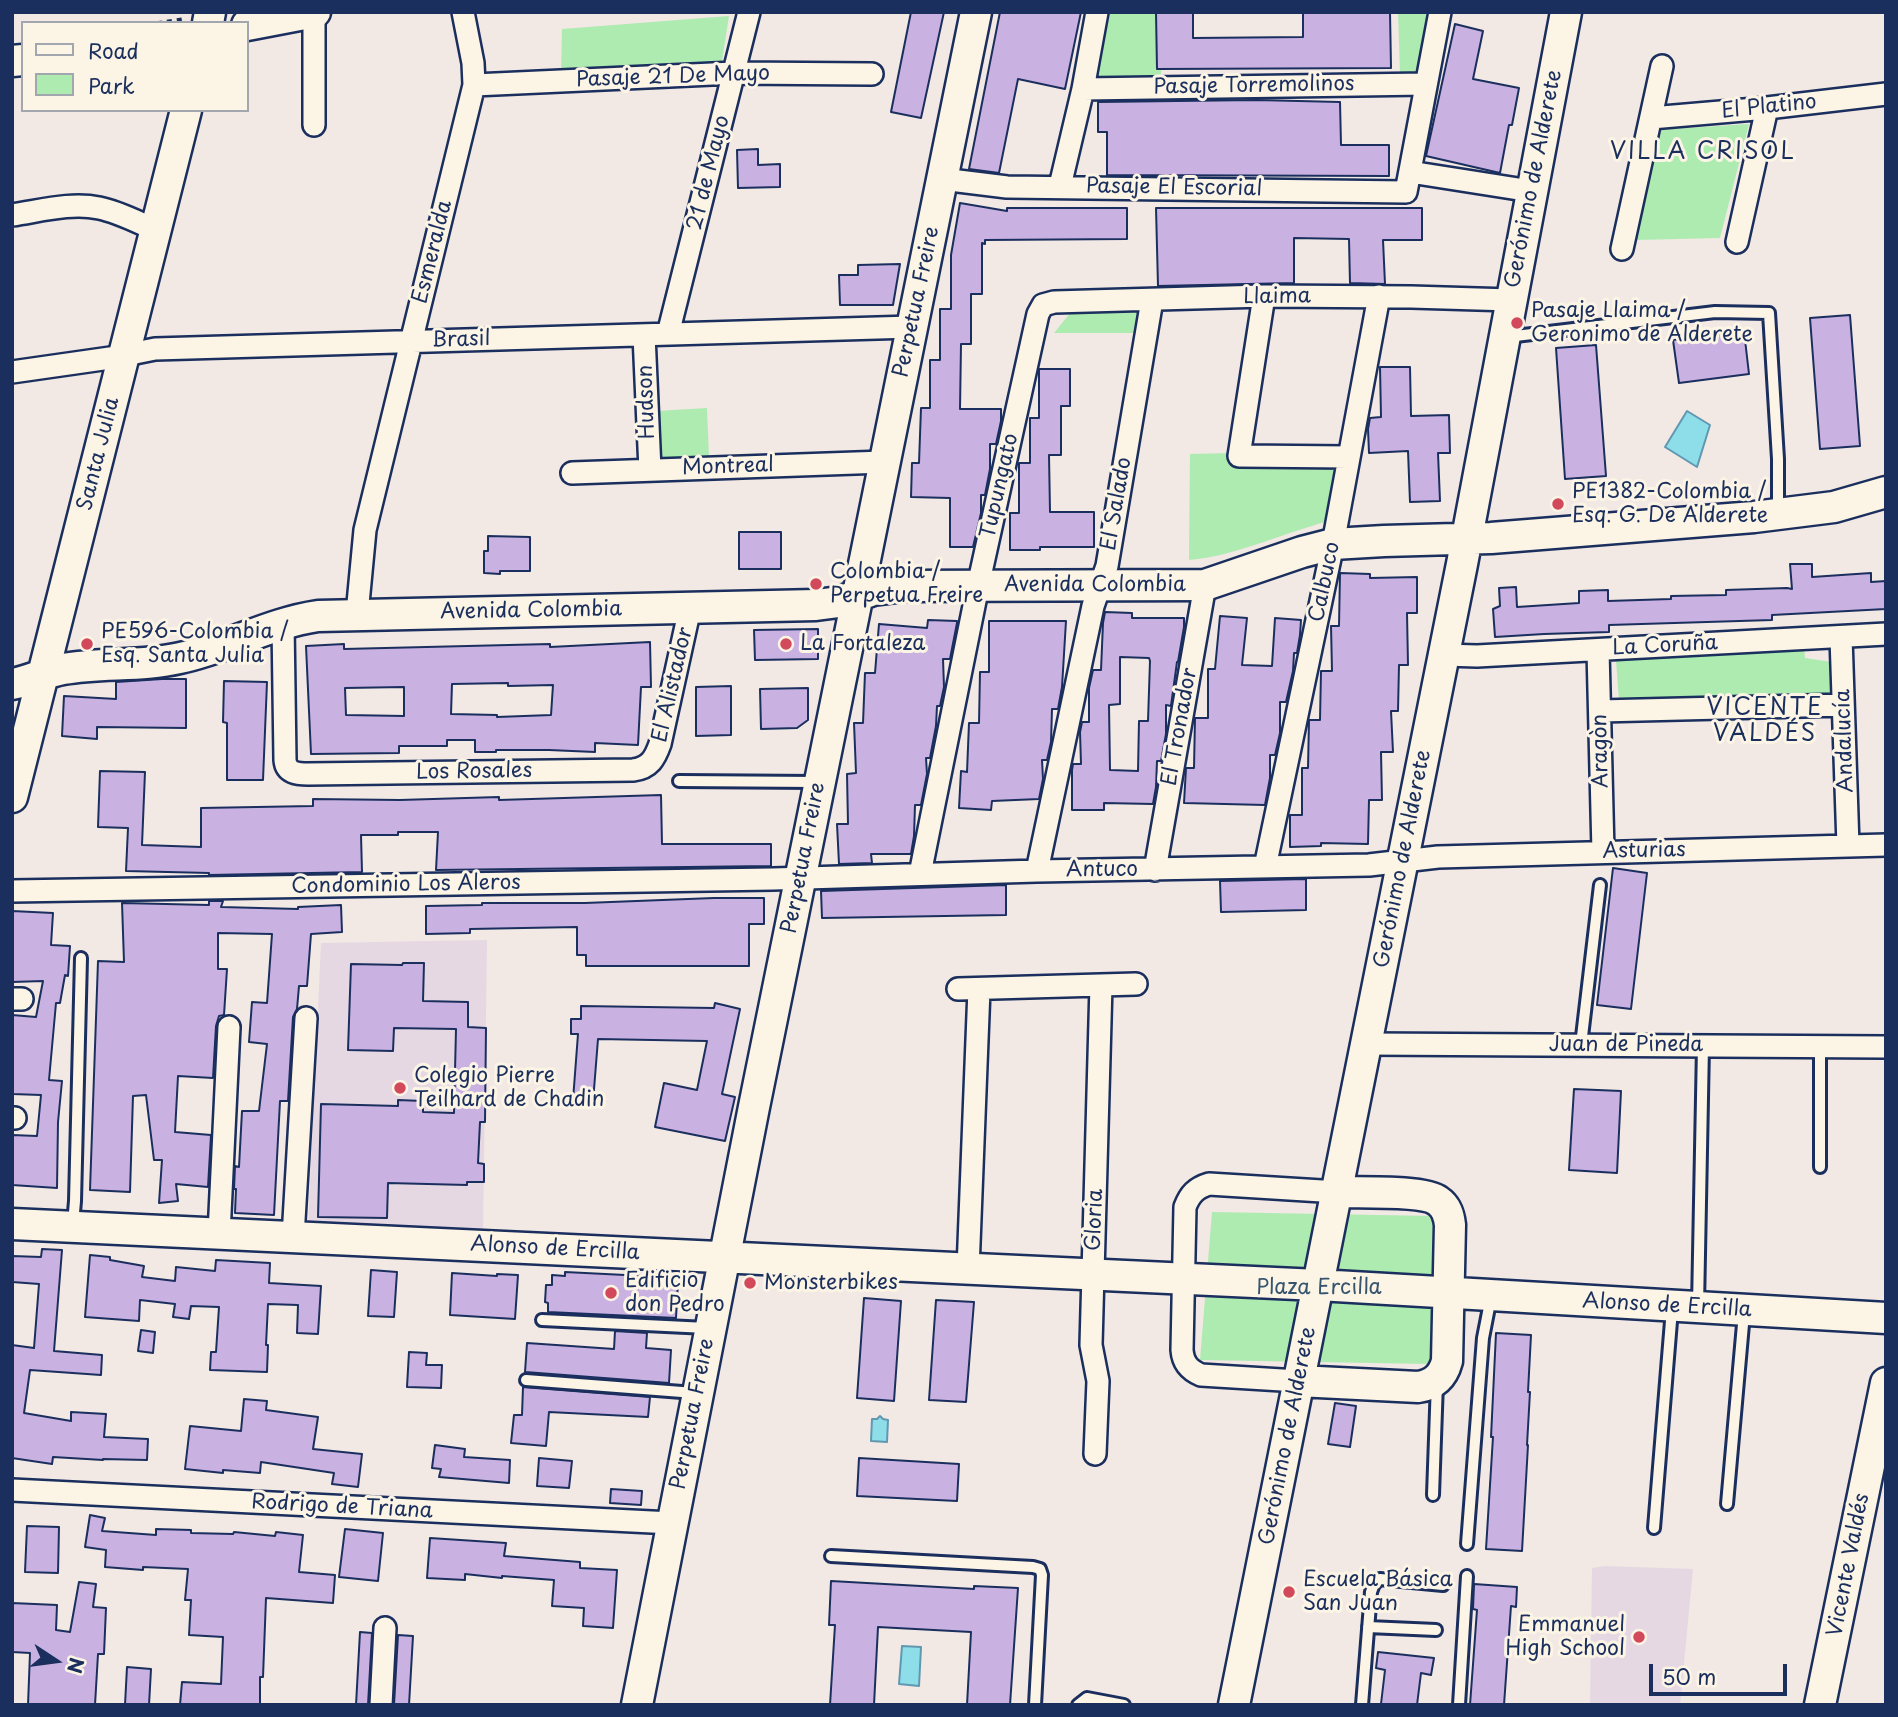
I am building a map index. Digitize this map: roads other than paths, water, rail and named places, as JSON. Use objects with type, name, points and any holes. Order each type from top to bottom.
[{"type":"street","points":[[248,25],[314,12],[314,125]]},
{"type":"street","name":"Esmeralda","points":[[356,614],[365,530],[474,85],[473,63],[463,12]]},
{"type":"street","name":"21 de Mayo","points":[[668,334],[749,12]]},
{"type":"street","name":"Perpetua Freire","points":[[637,1705],[856,596],[976,12]]},
{"type":"street","points":[[1060,186],[1083,89],[1097,12]]},
{"type":"street","points":[[1408,182],[1440,12]]},
{"type":"street","name":"Gerónimo de Alderete","points":[[1234,1705],[1444,654],[1566,12]]},
{"type":"street","points":[[1622,249],[1662,66]]},
{"type":"street","name":"Pasaje 21 De Mayo","points":[[474,85],[734,73],[872,74]]},
{"type":"street","name":"Pasaje Torremolinos","points":[[1083,89],[1426,84]]},
{"type":"street","name":"El Platino","points":[[1651,118],[1886,94]]},
{"type":"street","points":[[1737,242],[1767,108]]},
{"type":"street","name":"Santa Julia","points":[[12,797],[186,112]]},
{"type":"street","name":"Pasaje El Escorial","points":[[942,179],[1007,187],[1408,182],[1531,191]]},
{"type":"street","points":[[12,215],[89,206],[110,211],[156,230]]},
{"type":"street","points":[[1264,296],[1239,456],[1349,457]]},
{"type":"street","name":"Llaima","points":[[1043,305],[1054,302],[1264,296],[1511,300]]},
{"type":"street","name":"Calbuco","points":[[1265,867],[1333,544],[1379,296]]},
{"type":"street","name":"El Salado","points":[[1037,871],[1093,606],[1107,566],[1152,300]]},
{"type":"street","name":"Tupungato","points":[[920,874],[978,586],[1038,314],[1043,305]]},
{"type":"street","name":"Brasil","points":[[12,372],[155,349],[912,327]]},
{"type":"street","name":"Hudson","points":[[644,335],[650,470]]},
{"type":"street","name":"Montreal","points":[[572,472],[884,462]]},
{"type":"street","name":"Avenida Colombia","points":[[12,684],[66,668],[156,663],[181,658],[283,623],[318,616],[816,605],[839,602],[873,590],[893,587],[1205,585],[1333,544],[1466,539],[1778,514],[1834,507],[1886,492]]},
{"type":"street","name":"El Tronador","points":[[1154,870],[1205,585]]},
{"type":"street","name":"El Alistador","points":[[652,761],[660,744],[690,608]]},
{"type":"street","name":"Los Rosales","points":[[283,623],[285,760],[287,769],[293,772],[634,770],[644,768],[652,761]]},
{"type":"street","name":"La Coruña","points":[[1444,654],[1477,656],[1886,634]]},
{"type":"street","name":"Andalucía","points":[[1841,637],[1848,846]]},
{"type":"street","name":"Aragòn","points":[[1598,650],[1603,852]]},
{"type":"street","points":[[1600,711],[1843,705]]},
{"type":"street","name":"Asturias","points":[[1403,860],[1886,845]]},
{"type":"street","name":"Antuco","points":[[800,878],[1369,865],[1403,860]]},
{"type":"street","name":"Condominio Los Aleros","points":[[12,891],[800,878]]},
{"type":"street","points":[[968,1269],[969,989],[1136,984]]},
{"type":"street","name":"Gloria","points":[[1095,1454],[1098,1381],[1091,1345],[1101,985]]},
{"type":"street","points":[[293,1237],[306,1018]]},
{"type":"street","points":[[219,1234],[229,1027]]},
{"type":"street","name":"Juan de Pineda","points":[[1367,1044],[1886,1047]]},
{"type":"street","points":[[1217,1184],[1338,1192],[1428,1196],[1442,1203],[1449,1217],[1447,1361],[1437,1380],[1418,1387],[1201,1375],[1189,1368],[1182,1350],[1185,1207],[1188,1198],[1201,1186],[1217,1184]]},
{"type":"street","name":"Alonso de Ercilla","points":[[12,1224],[1318,1285],[1886,1318]]},
{"type":"street","name":"Vicente Valdés","points":[[1820,1705],[1886,1383]]},
{"type":"street","name":"Rodrigo de Triana","points":[[12,1490],[672,1523]]},
{"type":"street","points":[[381,1705],[385,1628]]},
{"type":"lane","points":[[1504,337],[1715,312],[1769,313],[1778,459],[1778,514]]},
{"type":"lane","points":[[678,781],[819,782]]},
{"type":"lane","points":[[1581,1045],[1600,885]]},
{"type":"lane","points":[[72,1227],[75,1201],[81,958]]},
{"type":"lane","points":[[1654,1528],[1685,1307],[1703,1046]]},
{"type":"lane","points":[[1820,1047],[1820,1167]]},
{"type":"lane","points":[[1467,1545],[1483,1338],[1491,1295]]},
{"type":"lane","points":[[1727,1504],[1744,1311]]},
{"type":"lane","points":[[541,1320],[710,1329]]},
{"type":"lane","points":[[526,1380],[697,1393]]},
{"type":"lane","points":[[1433,1495],[1437,1380]]},
{"type":"lane","points":[[831,1556],[1040,1569],[1042,1575],[1035,1705]]},
{"type":"lane","points":[[1459,1705],[1467,1576]]},
{"type":"lane","points":[[1362,1705],[1371,1592],[1374,1584],[1380,1580],[1443,1585]]},
{"type":"lane","points":[[1368,1627],[1436,1630]]},
{"type":"lane","points":[[1078,1705],[1087,1698],[1124,1705]]},
{"type":"water","points":[[1687,411],[1710,425],[1697,467],[1665,447]]},
{"type":"water","points":[[880,1416],[888,1420],[887,1442],[871,1441],[872,1419]]},
{"type":"water","points":[[902,1646],[921,1647],[919,1686],[899,1684]]},
{"type":"place","name":"Pasaje Llaima / Geronimo de Alderete","points":[[1517,323]]},
{"type":"place","name":"PE1382-Colombia / Esq. G. De Alderete","points":[[1558,504]]},
{"type":"place","name":"Colombia / Perpetua Freire","points":[[816,584]]},
{"type":"place","name":"PE596-Colombia / Esq. Santa Julia","points":[[87,644]]},
{"type":"place","name":"La Fortaleza","points":[[786,644]]},
{"type":"place","name":"Colegio Pierre Teilhard de Chadin","points":[[400,1088]]},
{"type":"place","name":"Monsterbikes","points":[[750,1283]]},
{"type":"place","name":"Edificio don Pedro","points":[[611,1293]]},
{"type":"place","name":"Escuela Básica San Juan","points":[[1289,1592]]},
{"type":"place","name":"Emmanuel High School","points":[[1639,1637]]},
{"type":"district","name":"VILLA CRISOL","points":[[1703,153]]},
{"type":"district","name":"VICENTE VALDÉS","points":[[1765,722]]},
{"type":"park label","name":"Plaza Ercilla","points":[[1319,1288]]}]
